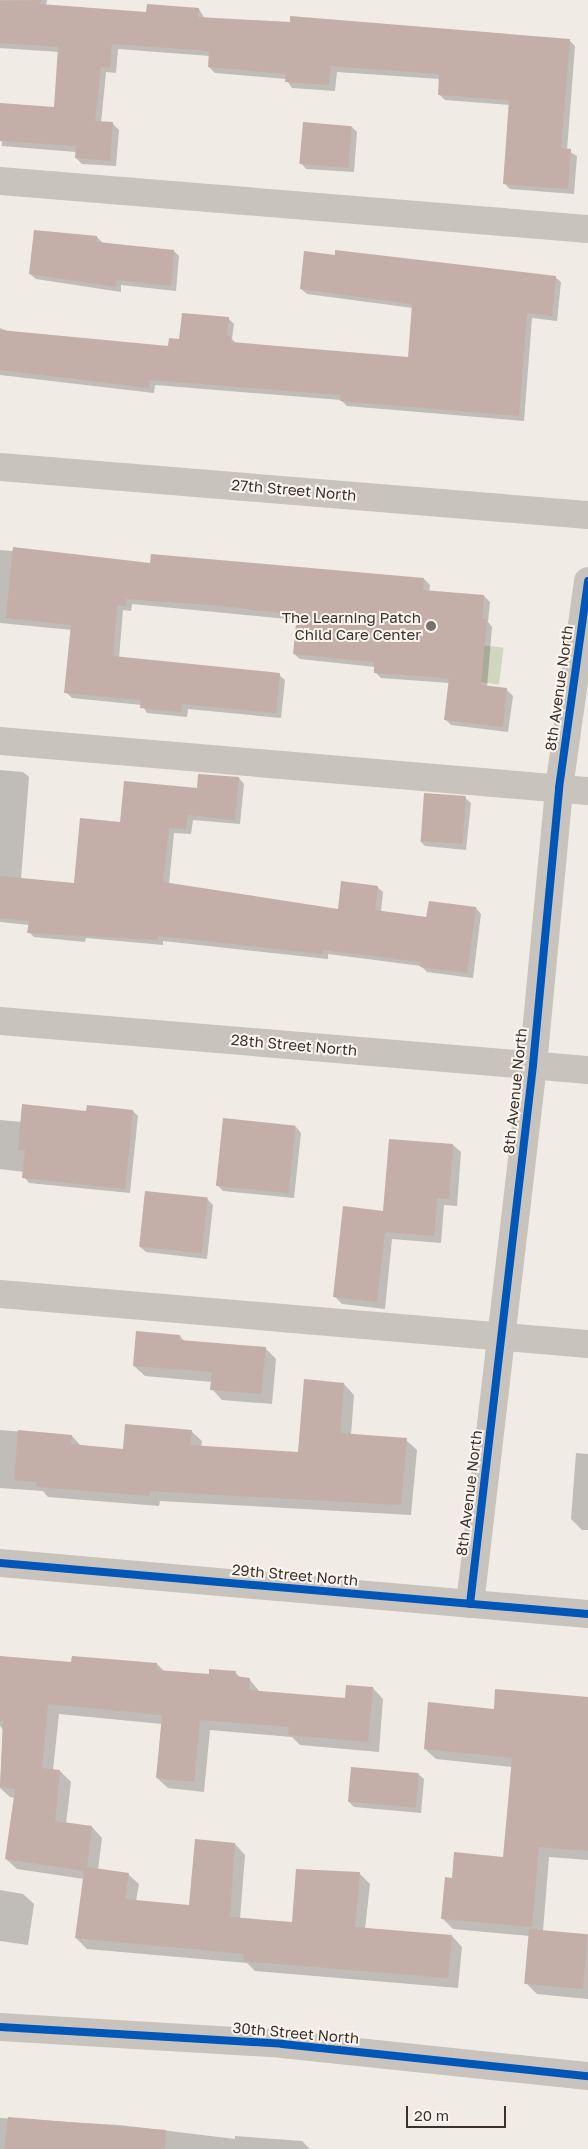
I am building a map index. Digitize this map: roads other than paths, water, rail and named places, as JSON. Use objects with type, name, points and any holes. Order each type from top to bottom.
[{"type":"street","points":[[0,181],[588,229]]},
{"type":"street","name":"27th Street North","points":[[0,467],[588,515]]},
{"type":"street","name":"8th Avenue North","points":[[470,1604],[533,1065],[559,788],[588,581]]},
{"type":"street","points":[[0,741],[588,790]]},
{"type":"street","name":"28th Street North","points":[[0,1021],[588,1070]]},
{"type":"street","points":[[0,1294],[588,1344]]},
{"type":"street","name":"29th Street North","points":[[0,1563],[588,1614]]},
{"type":"street","name":"30th Street North","points":[[0,2027],[282,2044],[588,2076]]},
{"type":"place","name":"The Learning Patch Child Care Center","points":[[431,626]]}]
